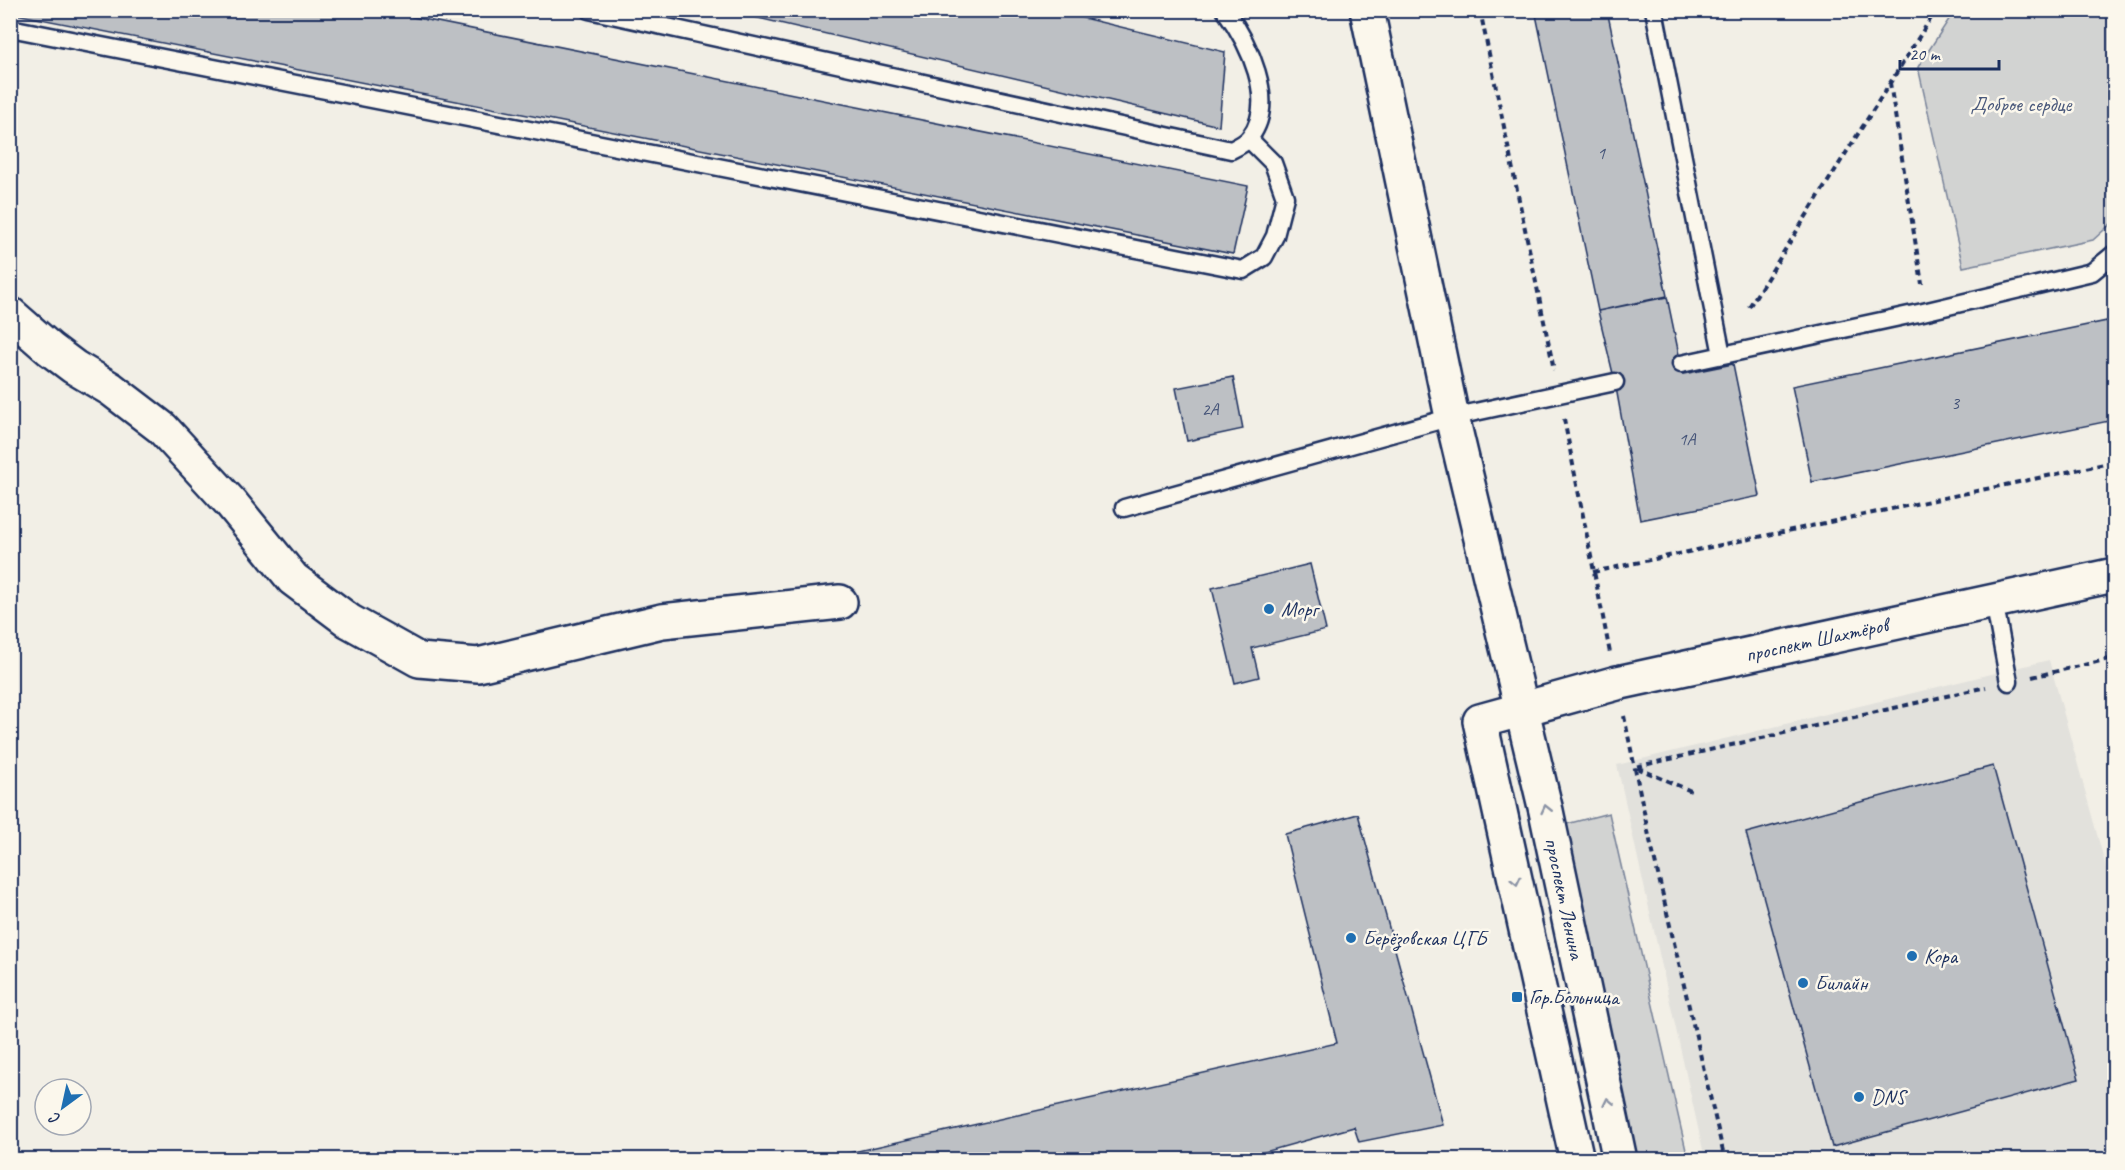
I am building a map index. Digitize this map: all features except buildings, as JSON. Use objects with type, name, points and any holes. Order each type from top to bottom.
[{"type":"street","name":"проспект Ленина","points":[[1367,10],[1452,417],[1546,811],[1620,1160]]},
{"type":"street","points":[[10,314],[74,367],[111,389],[162,428],[231,502],[293,579],[349,621],[419,660],[478,665],[662,621],[840,602]]},
{"type":"street","name":"проспект Шахтёров","points":[[1480,721],[1617,683],[2115,575]]},
{"type":"street","name":"проспект Ленина","points":[[1480,721],[1577,1160]]},
{"type":"lane","points":[[589,10],[1231,150],[1249,139],[1260,119],[1261,86],[1242,33],[1226,10]]},
{"type":"lane","points":[[1654,10],[1722,355]]},
{"type":"lane","points":[[10,28],[1243,270],[1264,257],[1275,236],[1285,197],[1273,163],[1249,139]]},
{"type":"lane","points":[[1681,364],[1923,312],[2092,272],[2115,254]]},
{"type":"lane","points":[[1124,508],[1452,417],[1615,382]]},
{"type":"lane","points":[[1994,601],[2009,682]]},
{"type":"path","points":[[1480,10],[1593,572],[2115,462]]},
{"type":"path","points":[[1749,307],[1936,10]]},
{"type":"path","points":[[1890,83],[1923,284]]},
{"type":"path","points":[[1635,767],[2115,658]]},
{"type":"path","points":[[1635,767],[1691,791]]},
{"type":"path","points":[[1635,767],[1725,1160]]},
{"type":"shaded area","points":[[2049,660],[2114,896],[2114,1159],[1705,1159],[1617,765]]},
{"type":"green space","name":"Доброе сердце","points":[[1955,10],[2114,11],[2114,221],[2093,240],[1963,267],[1918,67]]},
{"type":"green space","points":[[1609,813],[1688,1159],[1627,1159],[1555,827]]},
{"type":"place","name":"Морг","points":[[1269,609]]},
{"type":"place","name":"Берёзовская ЦГБ","points":[[1351,938]]},
{"type":"place","name":"Кора","points":[[1912,956]]},
{"type":"place","name":"Билайн","points":[[1803,983]]},
{"type":"place","name":"Гор.Больница","points":[[1517,997]]},
{"type":"place","name":"DNS","points":[[1859,1097]]}]
